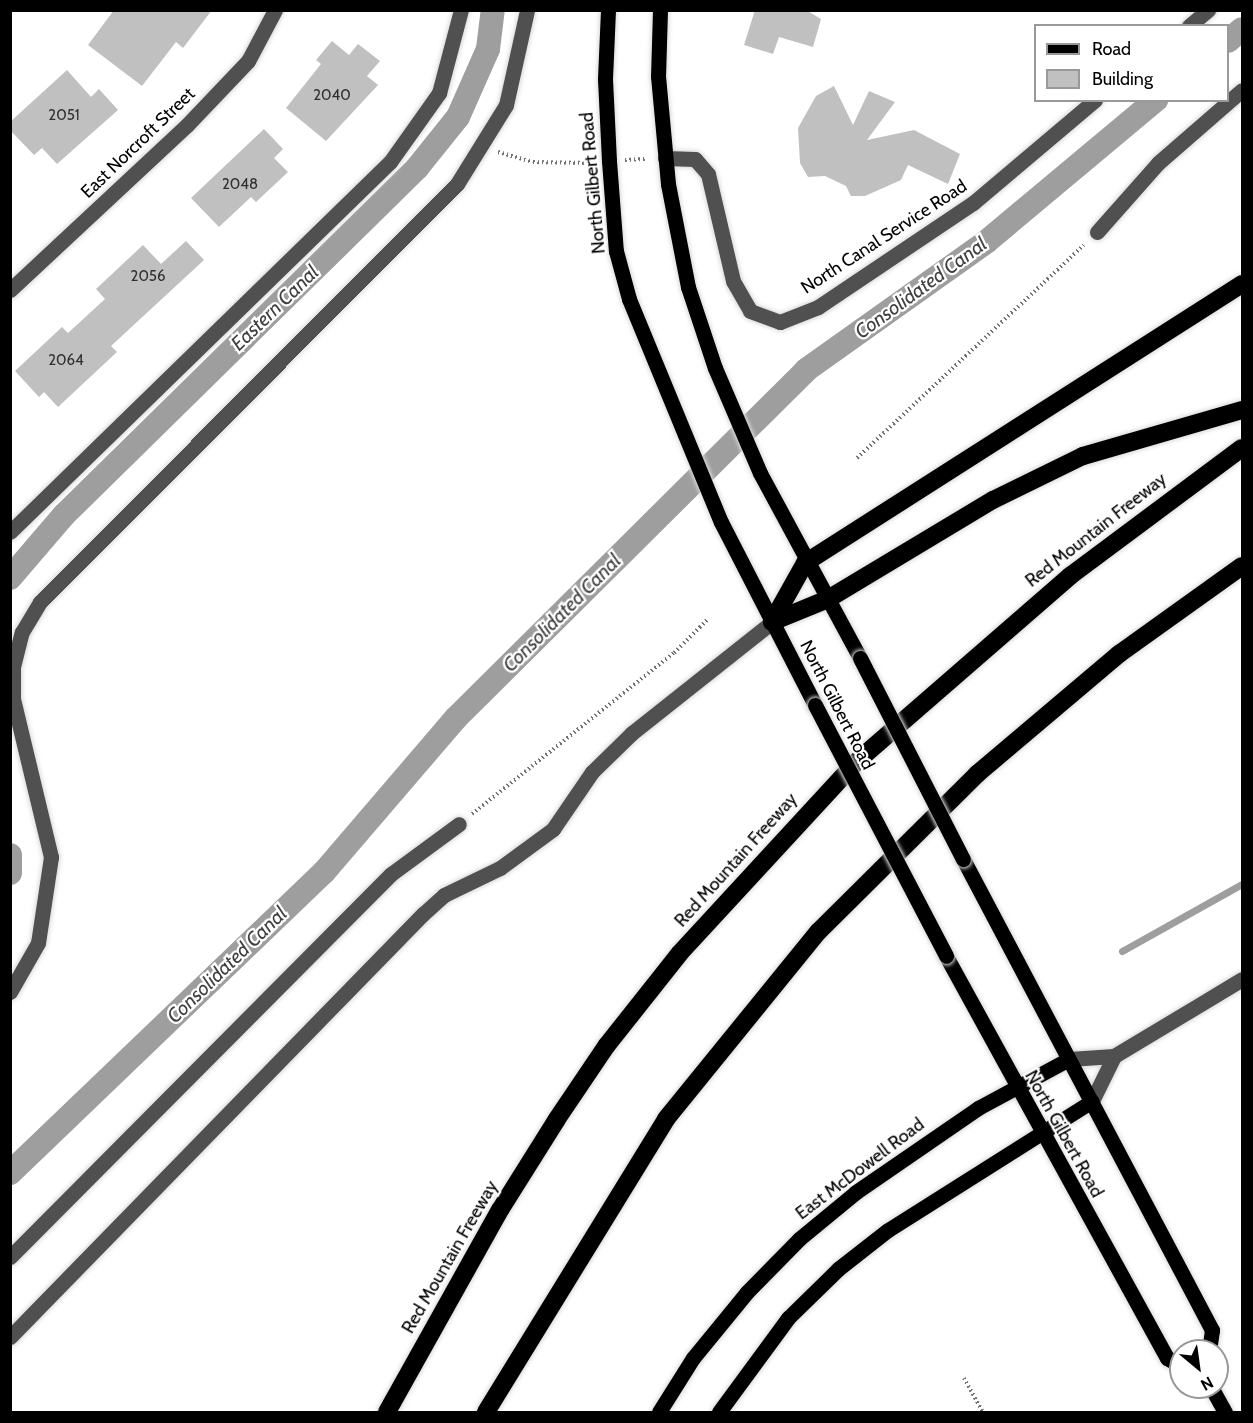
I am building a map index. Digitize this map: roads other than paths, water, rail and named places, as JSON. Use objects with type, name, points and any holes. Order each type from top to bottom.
[{"type":"highway","points":[[772,622],[805,563],[1242,284]]},
{"type":"highway","points":[[772,622],[828,599],[993,500],[1083,456],[1242,410]]},
{"type":"highway","name":"Red Mountain Freeway","points":[[387,1413],[500,1210],[557,1119],[607,1045],[716,912],[855,763],[996,637],[1181,490],[1242,448]]},
{"type":"highway","points":[[486,1413],[666,1119],[819,931],[978,774],[1119,654],[1242,566]]},
{"type":"main road","name":"North Gilbert Road","points":[[608,10],[605,79],[616,251],[645,344],[721,522],[772,622],[1042,1135],[1169,1359]]},
{"type":"main road","points":[[660,10],[658,76],[665,158],[688,287],[715,368],[760,473],[805,563],[828,599],[860,658],[989,911],[1212,1329],[1211,1339]]},
{"type":"main road","name":"East McDowell Road","points":[[659,1413],[693,1358],[747,1292],[799,1239],[855,1192],[1015,1084],[1069,1059]]},
{"type":"main road","points":[[719,1413],[788,1317],[838,1269],[888,1230],[1042,1135],[1092,1101]]},
{"type":"main road","points":[[1217,1399],[1225,1413]]},
{"type":"street","name":"East Norcroft Street","points":[[10,290],[210,101],[248,61],[275,10]]},
{"type":"street","points":[[10,532],[390,162],[439,93],[461,10]]},
{"type":"street","points":[[10,992],[38,943],[51,857],[13,699],[12,667],[22,632],[40,602],[417,228],[457,184],[485,144],[506,105],[527,10]]},
{"type":"street","points":[[1191,24],[1208,10]]},
{"type":"street","points":[[1229,101],[1242,90]]},
{"type":"street","name":"North Canal Service Road","points":[[665,158],[695,159],[708,174],[733,281],[750,311],[780,322],[818,307],[974,203],[1093,102]]},
{"type":"street","points":[[1097,232],[1158,163],[1228,102]]},
{"type":"street","points":[[10,1337],[423,914],[444,895],[500,868],[553,830],[592,772],[632,733],[772,622]]},
{"type":"street","points":[[10,1257],[391,874],[459,824]]},
{"type":"street","name":"East McDowell Road","points":[[1069,1059],[1114,1056],[1242,979]]},
{"type":"street","points":[[1092,1101],[1114,1056]]},
{"type":"waterway","name":"Eastern Canal","points":[[10,578],[64,515],[417,168],[458,117],[488,49],[493,10]]},
{"type":"waterway","name":"Consolidated Canal","points":[[1229,40],[1242,29]]},
{"type":"waterway","name":"Consolidated Canal","points":[[10,1173],[324,872],[456,718],[806,370],[986,242],[1154,102]]},
{"type":"waterway","name":"Eastern Canal","points":[[10,855],[10,873]]},
{"type":"waterway","points":[[1122,951],[1242,884]]}]
